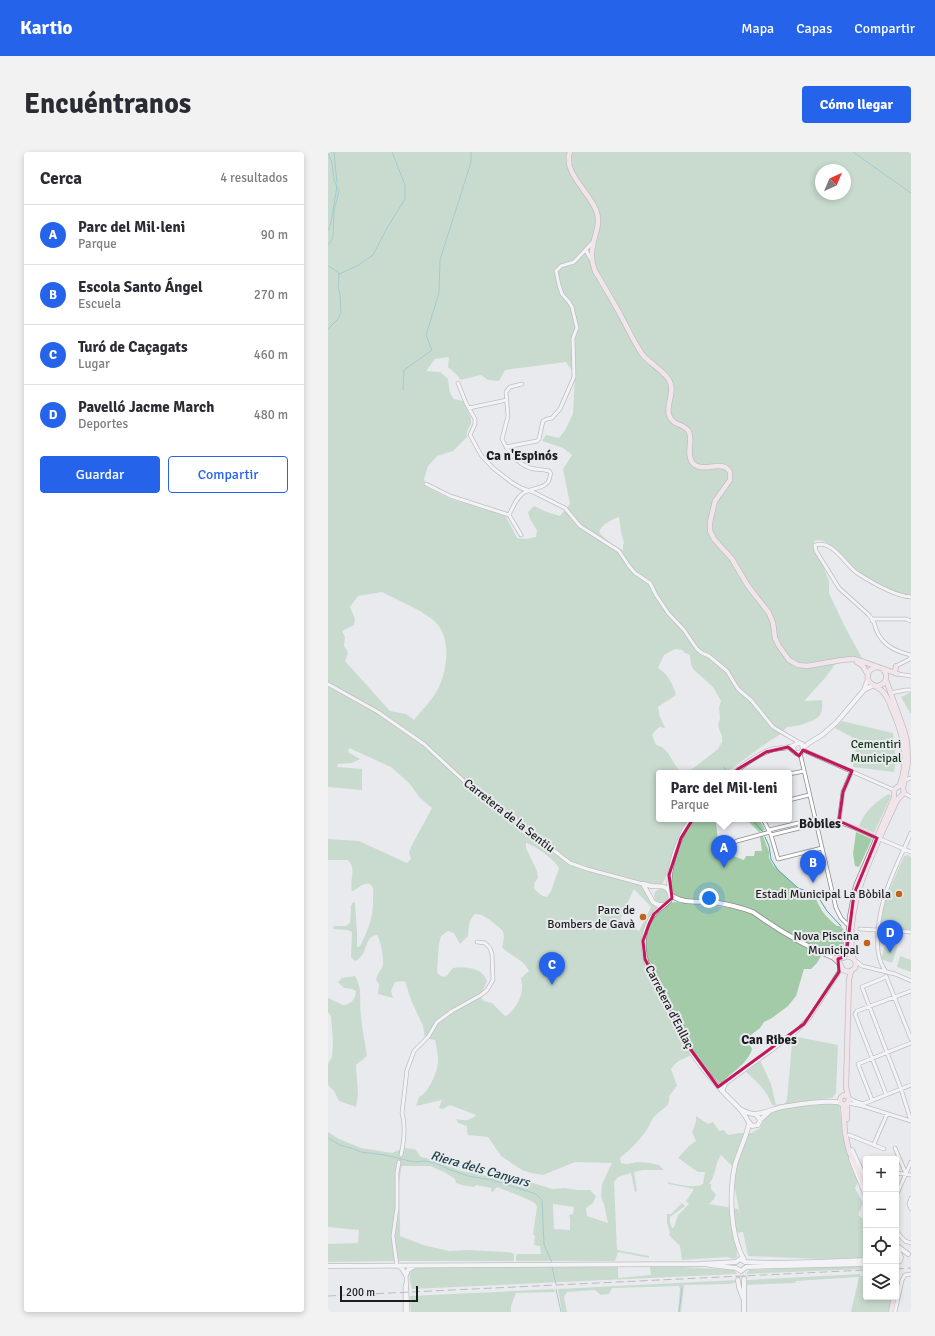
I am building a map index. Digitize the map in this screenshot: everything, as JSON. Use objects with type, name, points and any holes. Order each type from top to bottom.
[{"type":"main road","points":[[570,152],[567,160],[568,167],[597,214],[597,226],[589,250],[595,271],[639,348],[648,361],[667,376],[671,383],[672,390],[668,409],[669,415],[674,422],[686,428],[688,431],[690,440],[690,456],[692,462],[695,466],[700,467],[726,467],[730,472],[730,480],[715,502],[710,522],[710,531],[714,539],[732,559],[748,586],[769,613],[773,623],[775,638],[782,651],[793,663],[801,666],[848,659],[858,660],[896,673]]},
{"type":"main road","points":[[570,152],[568,160],[572,172],[598,213],[599,222],[589,250],[595,274],[640,352],[650,364],[668,380],[670,386],[667,410],[668,416],[672,423],[685,430],[688,434],[688,456],[693,466],[698,469],[720,468],[725,469],[728,472],[728,480],[712,505],[708,522],[709,532],[715,543],[731,561],[747,587],[769,615],[774,638],[787,661],[796,667],[806,668],[842,661],[852,661],[861,664],[865,668],[870,683],[883,691],[902,737],[904,762],[899,791]]},
{"type":"main road","points":[[868,677],[872,668],[884,669],[896,666],[896,673]]},
{"type":"main road","points":[[842,969],[844,957],[848,947],[849,926],[856,886],[905,780],[908,762],[907,742],[904,730],[890,693],[884,669]]},
{"type":"main road","points":[[875,686],[882,685],[886,679],[896,673]]},
{"type":"main road","points":[[863,1184],[845,1129],[849,980],[852,970],[856,964],[851,948],[855,904],[878,838]]},
{"type":"main road","points":[[834,958],[844,957],[854,959]]},
{"type":"main road","points":[[834,958],[847,975],[845,1043],[841,1097],[846,1102]]},
{"type":"main road","points":[[842,969],[852,970]]},
{"type":"main road","points":[[841,1097],[845,1095],[851,1150]]},
{"type":"main road","points":[[891,1312],[893,1300]]},
{"type":"street","points":[[506,447],[537,441],[539,439],[544,421],[552,418],[560,409],[572,382],[574,372],[573,338],[577,328],[572,307],[561,291],[556,273],[559,268],[574,262],[581,254],[589,250]]},
{"type":"street","points":[[458,383],[475,422],[470,435],[482,456],[493,468],[511,482],[565,508],[580,526],[619,551],[635,573],[650,583],[664,608],[675,622],[684,630],[697,649],[709,656],[727,671],[738,689],[751,700],[773,727],[793,739],[802,748],[852,772],[911,797]]},
{"type":"street","points":[[509,515],[520,496],[525,492],[548,483],[550,480],[550,472],[527,467],[512,455],[503,442],[502,437],[508,416],[506,393],[508,389],[513,386],[522,384]]},
{"type":"street","points":[[469,408],[507,400]]},
{"type":"street","points":[[426,484],[450,496],[509,515],[521,535]]},
{"type":"street","points":[[896,666],[910,659],[911,655],[900,652],[889,646],[881,637],[874,620],[839,588],[818,555],[815,545],[821,545],[833,550],[843,558],[854,571],[866,578],[899,595],[911,597]]},
{"type":"street","points":[[874,620],[902,619],[911,621]]},
{"type":"street","points":[[896,673],[911,676]]},
{"type":"street","points":[[793,739],[796,753],[808,743],[822,735],[836,723],[864,690],[868,677]]},
{"type":"street","name":"Carretera de la Sentiu","points":[[328,684],[378,712],[427,746],[478,795],[511,816],[567,861],[587,869],[643,884],[660,886]]},
{"type":"street","points":[[864,690],[875,686]]},
{"type":"street","points":[[890,693],[911,690]]},
{"type":"street","points":[[740,770],[766,752],[778,748],[794,747],[797,743],[802,748],[804,771],[809,795],[836,908],[841,918],[849,926]]},
{"type":"street","points":[[792,773],[804,771]]},
{"type":"street","points":[[839,822],[843,792],[852,772]]},
{"type":"street","points":[[905,780],[911,778]]},
{"type":"street","points":[[792,799],[809,795]]},
{"type":"street","points":[[726,847],[737,841],[828,820],[839,822],[911,852]]},
{"type":"street","points":[[669,901],[669,875],[681,838],[689,822]]},
{"type":"street","points":[[764,822],[770,833],[778,858],[822,848]]},
{"type":"street","points":[[911,833],[886,890],[880,911],[878,930],[878,954],[880,962],[886,972],[886,977],[911,1039]]},
{"type":"street","points":[[652,900],[652,892],[660,886],[669,875]]},
{"type":"street","points":[[643,884],[652,900],[658,905],[664,905],[669,901],[679,900],[714,903],[744,908],[802,944],[834,958]]},
{"type":"street","points":[[660,886],[679,900]]},
{"type":"street","name":"Carretera d'Enllaç","points":[[652,900],[654,914]]},
{"type":"street","name":"Carretera d'Enllaç","points":[[664,905],[654,914],[643,941],[648,966],[674,1023],[705,1071],[718,1087],[740,1108],[754,1114]]},
{"type":"street","points":[[860,929],[911,932]]},
{"type":"street","points":[[401,1155],[404,1120],[402,1113],[407,1070],[414,1050],[428,1037],[437,1022],[487,990],[493,980],[492,954],[490,948],[485,943],[477,942]]},
{"type":"street","points":[[854,959],[862,966],[911,980]]},
{"type":"street","points":[[852,970],[862,966]]},
{"type":"street","points":[[718,1087],[725,1084],[794,1034],[804,1024],[842,969]]},
{"type":"street","points":[[886,977],[862,987],[901,1089],[911,1121]]},
{"type":"street","points":[[886,1094],[856,1016],[857,1011],[911,991]]},
{"type":"street","points":[[872,1100],[858,1064],[911,1043]]},
{"type":"street","points":[[722,1091],[725,1084]]},
{"type":"street","points":[[863,1105],[886,1094],[911,1085]]},
{"type":"street","points":[[834,1102],[841,1097]]},
{"type":"street","points":[[737,1271],[737,1261],[739,1255],[733,1216],[732,1193],[735,1165],[747,1134],[749,1116],[785,1107],[846,1102],[863,1105],[911,1121]]},
{"type":"street","name":"Carretera d'Enllaç","points":[[740,1108],[748,1122]]},
{"type":"street","points":[[747,1134],[771,1110]]},
{"type":"street","points":[[754,1114],[758,1116],[760,1120]]},
{"type":"street","points":[[874,1144],[887,1114]]},
{"type":"street","points":[[748,1122],[752,1126],[756,1126]]},
{"type":"street","points":[[849,1135],[884,1149]]},
{"type":"street","points":[[895,1148],[906,1174]]},
{"type":"street","points":[[851,1150],[863,1175]]},
{"type":"street","points":[[851,1150],[851,1160],[864,1192]]},
{"type":"street","points":[[396,1266],[393,1236],[397,1208],[397,1173],[400,1162]]},
{"type":"street","points":[[898,1192],[911,1162]]},
{"type":"street","points":[[899,1173],[911,1175]]},
{"type":"street","points":[[911,1198],[909,1204],[911,1209]]},
{"type":"street","points":[[899,1234],[903,1239],[911,1243]]},
{"type":"street","points":[[738,1244],[745,1261],[744,1312]]},
{"type":"street","points":[[899,1247],[910,1254]]},
{"type":"street","points":[[899,1253],[910,1254]]},
{"type":"street","points":[[328,1266],[699,1264],[737,1261],[740,1259],[745,1261],[818,1262],[863,1260]]},
{"type":"street","points":[[699,1264],[737,1271],[741,1271],[745,1268],[863,1264]]},
{"type":"street","points":[[396,1266],[401,1267],[406,1274]]},
{"type":"street","points":[[407,1312],[405,1287],[406,1274],[408,1270],[415,1266]]},
{"type":"street","points":[[895,1312],[901,1282],[904,1276],[911,1274]]},
{"type":"street","points":[[738,1280],[744,1300]]},
{"type":"street","points":[[739,1287],[745,1293]]},
{"type":"highlighted area","points":[[788,747],[799,756],[803,750],[852,771],[843,792],[839,821],[877,838],[854,894],[846,956],[838,959],[839,972],[804,1024],[718,1087],[685,1042],[645,959],[643,941],[649,924],[654,914],[672,898],[669,875],[681,838],[704,801],[738,769],[766,752]]},
{"type":"green space","points":[[328,152],[911,152],[911,595],[883,587],[857,572],[832,546],[826,542],[820,540],[814,541],[813,548],[829,581],[829,593],[862,658],[850,657],[836,663],[825,678],[805,700],[822,700],[822,712],[817,718],[805,724],[787,727],[779,735],[730,770],[691,770],[718,749],[722,742],[722,736],[718,726],[720,718],[719,707],[721,701],[713,687],[694,670],[691,665],[690,655],[682,650],[675,649],[664,655],[658,668],[665,673],[670,680],[676,695],[658,707],[660,717],[665,728],[659,727],[652,735],[656,745],[661,747],[669,754],[680,770],[656,770],[656,822],[686,822],[679,835],[666,877],[662,885],[642,882],[647,894],[660,908],[669,903],[675,902],[734,908],[752,914],[821,956],[811,969],[804,969],[796,996],[788,1006],[764,1022],[760,1028],[747,1038],[752,1049],[750,1054],[743,1064],[721,1084],[711,1074],[695,1053],[677,1062],[671,1069],[677,1086],[669,1096],[667,1106],[656,1114],[637,1142],[620,1158],[621,1163],[650,1163],[659,1165],[664,1170],[643,1170],[634,1172],[637,1191],[635,1192],[631,1173],[618,1177],[614,1182],[617,1250],[649,1256],[649,1258],[618,1252],[615,1261],[516,1261],[517,1254],[541,1254],[540,1246],[534,1245],[535,1236],[533,1234],[537,1207],[535,1203],[497,1187],[493,1192],[491,1191],[491,1188],[476,1185],[474,1187],[456,1183],[455,1179],[430,1166],[402,1166],[399,1183],[400,1236],[423,1245],[449,1251],[467,1250],[513,1253],[514,1261],[397,1261],[394,1235],[398,1216],[399,1173],[401,1162],[399,1162],[395,1174],[395,1215],[391,1235],[395,1261],[328,1262],[328,1244],[358,1243],[359,1230],[328,1227],[328,1132],[339,1139],[361,1148],[392,1153],[404,1148],[413,1149],[416,1150],[421,1157],[437,1161],[458,1170],[491,1177],[496,1177],[499,1173],[502,1173],[552,1189],[565,1188],[590,1190],[596,1196],[593,1203],[586,1208],[587,1216],[608,1223],[601,1197],[602,1184],[612,1163],[575,1162],[543,1175],[531,1173],[522,1170],[501,1156],[488,1137],[468,1135],[467,1126],[458,1123],[456,1119],[467,1120],[476,1115],[450,1105],[443,1109],[439,1108],[442,1100],[416,1106],[419,1097],[423,1095],[430,1086],[437,1069],[438,1057],[435,1040],[425,1038],[423,1026],[411,1000],[405,981],[395,982],[391,991],[393,998],[378,994],[379,984],[376,980],[383,965],[383,956],[377,935],[370,939],[362,955],[355,961],[351,957],[352,932],[333,929],[334,926],[346,926],[350,923],[351,906],[353,902],[355,903],[357,947],[360,946],[368,929],[371,917],[373,890],[371,885],[367,884],[352,891],[351,863],[348,860],[328,860],[328,839],[359,841],[407,863],[411,859],[409,852],[413,843],[432,808],[420,798],[409,783],[391,767],[349,748],[348,752],[360,759],[352,763],[338,764],[337,767],[362,769],[362,790],[328,787]],"holes":[[[449,357],[448,367],[458,376],[460,380],[481,375],[488,380],[499,381],[505,370],[566,362],[575,375],[573,414],[559,438],[546,435],[542,441],[563,448],[572,455],[563,469],[570,504],[560,516],[534,506],[528,512],[530,519],[537,530],[536,537],[526,539],[517,538],[505,515],[450,499],[426,487],[424,479],[428,466],[437,456],[453,451],[467,437],[467,431],[471,424],[471,418],[463,401],[454,399],[451,394],[448,379],[440,372],[426,371],[435,359]],[[619,517],[624,543],[623,550],[610,543],[599,532],[605,525],[613,519]],[[382,592],[421,612],[433,620],[439,626],[446,643],[446,662],[438,689],[414,720],[406,714],[390,711],[345,661],[348,654],[344,646],[345,637],[342,631],[354,625],[355,619],[350,607],[358,596]],[[526,843],[544,853],[559,868],[551,891],[547,897],[540,894],[534,888],[535,882],[538,878],[537,871],[526,848]],[[634,889],[651,907],[639,931],[620,919]],[[475,914],[490,920],[503,931],[504,937],[502,947],[523,963],[529,971],[521,978],[522,992],[517,1004],[505,1016],[492,1003],[484,1001],[480,997],[487,981],[482,973],[473,969],[458,967],[453,968],[448,975],[444,977],[437,973],[441,936],[448,931],[454,933],[460,944],[468,936],[471,919]],[[553,1204],[574,1207],[573,1214],[569,1215],[570,1230],[554,1229]]]},
{"type":"green space","points":[[911,692],[911,713],[910,713],[901,697]]},
{"type":"green space","name":"Cementiri Municipal","points":[[842,721],[893,733],[896,760],[894,772],[853,767],[854,754],[858,746],[857,740],[835,728]]},
{"type":"green space","points":[[889,794],[891,796],[874,833],[859,826],[871,807]]},
{"type":"green space","points":[[692,822],[716,822],[719,846],[729,854],[744,860],[746,856],[754,856],[755,851],[762,851],[760,837],[763,836],[769,852],[769,858],[773,865],[801,891],[815,897],[827,916],[837,926],[840,926],[844,930],[843,956],[834,956],[810,946],[751,909],[741,906],[686,899],[674,895],[671,887],[672,867],[675,856]]},
{"type":"green space","points":[[749,822],[761,822],[765,830],[759,832]]},
{"type":"green space","points":[[856,832],[872,839],[859,867],[855,866],[853,854]]},
{"type":"green space","name":"Estadi Municipal La Bòbila","points":[[908,855],[911,857],[911,930],[887,929],[887,927],[880,926],[885,900],[904,856]]},
{"type":"green space","points":[[658,889],[664,889],[668,893],[668,899],[664,903],[658,903],[654,899],[654,893]]},
{"type":"green space","points":[[886,942],[898,946],[892,963],[881,959]]},
{"type":"green space","points":[[900,956],[911,960],[911,972],[897,967]]},
{"type":"green space","points":[[355,976],[360,991],[361,1021],[367,1056],[356,1065],[358,1095],[356,1107],[339,1101],[334,1091],[328,1085],[328,1064],[332,1057],[333,1043],[331,1016],[328,1012],[328,998],[343,1005],[351,1002],[354,999],[356,991],[344,988],[338,982],[342,978]]},
{"type":"green space","points":[[798,1037],[838,1045],[836,1093],[832,1098],[821,1099],[821,1101],[775,1107],[775,1105],[772,1105],[761,1086],[745,1071],[760,1060],[771,1084],[776,1105],[784,1104],[787,1100],[792,1043]]},
{"type":"green space","points":[[833,1103],[839,1105],[846,1148],[858,1182],[855,1188],[863,1203],[858,1215],[863,1219],[862,1258],[820,1259],[748,1256],[743,1232],[734,1233],[737,1257],[734,1259],[727,1257],[682,1260],[680,1246],[669,1235],[667,1214],[671,1214],[682,1203],[685,1206],[670,1217],[672,1228],[674,1227],[678,1215],[689,1204],[686,1201],[694,1189],[669,1184],[667,1182],[690,1186],[703,1184],[705,1172],[698,1172],[678,1158],[696,1141],[692,1132],[696,1122],[696,1116],[708,1124],[713,1122],[719,1131],[724,1130],[728,1135],[751,1133],[760,1128],[766,1116],[775,1111],[795,1107]],"holes":[[[721,1155],[737,1171],[733,1179],[740,1215],[738,1209],[709,1204],[716,1195],[711,1189],[711,1184],[709,1184],[712,1180],[717,1162]]]},
{"type":"green space","points":[[665,1266],[734,1270],[737,1274],[412,1289],[410,1283],[410,1274],[416,1268],[618,1267],[618,1278],[651,1275],[650,1267]]},
{"type":"green space","points":[[863,1267],[862,1269],[746,1274],[749,1270]]},
{"type":"green space","points":[[860,1274],[860,1276],[863,1276],[863,1300],[891,1300],[889,1312],[851,1312],[859,1277],[796,1281],[795,1283],[746,1285],[747,1280]]},
{"type":"green space","points":[[737,1280],[737,1282],[729,1284],[684,1285],[681,1312],[678,1312],[679,1286],[612,1288],[609,1294],[601,1295],[595,1290],[567,1292],[564,1297],[567,1312],[562,1312],[558,1289]]},
{"type":"green space","points":[[554,1289],[555,1292],[516,1293],[511,1306],[511,1312],[411,1312],[410,1296]]},
{"type":"waterway","points":[[328,152],[332,163],[334,180],[339,191],[334,211],[333,238],[328,245]]},
{"type":"waterway","points":[[334,152],[337,183]]},
{"type":"waterway","points":[[339,274],[357,266],[373,255],[387,228],[405,199],[405,185],[392,152]]},
{"type":"waterway","points":[[403,390],[404,370],[432,350],[426,335],[439,293],[440,260],[471,162],[471,152]]},
{"type":"waterway","points":[[853,152],[911,193]]},
{"type":"waterway","points":[[328,231],[331,223],[337,186]]},
{"type":"waterway","points":[[328,266],[337,271],[339,274],[338,288],[340,294],[341,313],[338,319],[328,329]]},
{"type":"waterway","points":[[754,822],[763,832]]},
{"type":"waterway","points":[[765,837],[769,846],[771,859],[778,870],[798,888],[817,895],[827,911],[841,926]]},
{"type":"waterway","name":"Riera dels Canyars","points":[[328,1138],[340,1145],[361,1152],[385,1155],[414,1162],[425,1161],[435,1163],[468,1176],[492,1180],[536,1194],[542,1200],[544,1244],[552,1263]]},
{"type":"waterway","name":"Riera dels Canyars","points":[[552,1267],[556,1284]]},
{"type":"waterway","points":[[679,1312],[682,1288]]},
{"type":"waterway","name":"Riera dels Canyars","points":[[556,1289],[561,1312]]},
{"type":"tunnel","points":[[738,1274],[738,1280]]},
{"type":"tunnel","points":[[744,1279],[745,1275]]},
{"type":"railway","points":[[899,1269],[911,1268]]},
{"type":"railway","points":[[328,1296],[863,1270]]},
{"type":"place","name":"Parc del Mil·leni","points":[[724,868]]},
{"type":"place","name":"Escola Santo Ángel","points":[[813,883]]},
{"type":"place","name":"Estadi Municipal La Bòbila","points":[[899,894]]},
{"type":"place","name":"Parc de Bombers de Gavà","points":[[643,917]]},
{"type":"place","name":"Nova Piscina Municipal","points":[[867,943]]},
{"type":"place","name":"Pavelló Jacme March","points":[[890,953]]},
{"type":"place","name":"Turó de Caçagats","points":[[552,985]]},
{"type":"district","name":"Ca n'Espinós","points":[[522,456]]},
{"type":"district","name":"Bòbiles","points":[[820,824]]},
{"type":"district","name":"Can Ribes","points":[[769,1040]]}]
